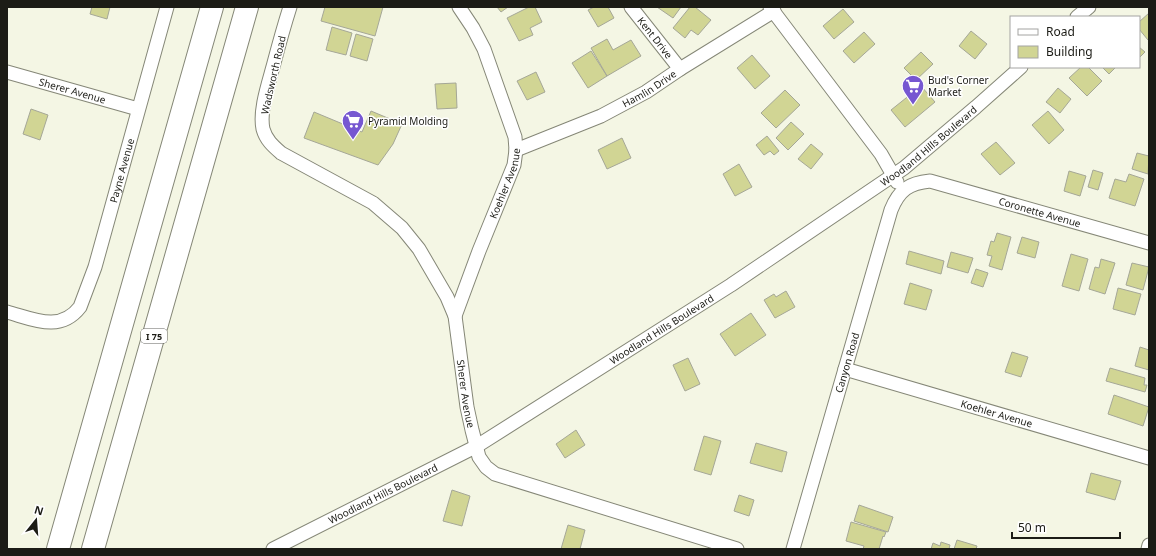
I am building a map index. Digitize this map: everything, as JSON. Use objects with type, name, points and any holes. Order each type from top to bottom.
[{"type":"highway","points":[[61,540],[212,7]]},
{"type":"highway","name":"I 75","points":[[94,544],[247,7]]},
{"type":"street","name":"Payne Avenue","points":[[7,312],[42,322],[55,322],[66,319],[80,307],[92,273],[167,7]]},
{"type":"street","name":"Wadsworth Road","points":[[269,142],[262,120],[263,111],[267,88],[290,7]]},
{"type":"street","name":"Koehler Avenue","points":[[454,316],[514,165],[516,150],[515,137],[484,49],[473,28],[459,7]]},
{"type":"street","name":"Kent Drive","points":[[630,7],[680,69]]},
{"type":"street","points":[[1078,16],[1088,7]]},
{"type":"street","name":"Hamlin Drive","points":[[516,150],[601,116],[646,92],[772,9]]},
{"type":"street","points":[[772,9],[881,154],[899,172],[907,188]]},
{"type":"street","name":"Woodland Hills Boulevard","points":[[273,549],[477,446],[731,285],[899,172],[1020,68]]},
{"type":"street","name":"Sherer Avenue","points":[[7,72],[138,109]]},
{"type":"street","name":"Sherer Avenue","points":[[269,142],[281,153],[373,203],[402,228],[419,249],[447,297],[454,316],[466,407],[479,457],[486,467],[495,474],[737,549]]},
{"type":"street","name":"Coronette Avenue","points":[[899,172],[1149,243]]},
{"type":"street","name":"Coronette Avenue","points":[[907,188],[918,182],[930,181]]},
{"type":"street","name":"Canyon Road","points":[[792,549],[891,210],[894,201],[907,188]]},
{"type":"street","name":"Koehler Avenue","points":[[845,369],[1149,458]]},
{"type":"street","points":[[1148,549],[1149,545]]},
{"type":"building","points":[[92,7],[110,7],[107,19],[90,14]]},
{"type":"building","points":[[325,7],[383,7],[375,36],[321,21]]},
{"type":"building","points":[[497,7],[508,7],[501,12]]},
{"type":"building","points":[[529,7],[535,7],[542,22],[530,28],[533,35],[519,41],[507,18]]},
{"type":"building","points":[[594,7],[608,7],[614,18],[598,27],[588,10]]},
{"type":"building","points":[[657,7],[681,7],[673,18]]},
{"type":"building","points":[[690,7],[695,7],[711,20],[698,35],[691,30],[685,38],[673,28]]},
{"type":"building","points":[[843,9],[854,22],[834,39],[823,26]]},
{"type":"building","points":[[1149,13],[1148,40],[1140,30],[1140,21]]},
{"type":"building","points":[[332,27],[352,33],[346,55],[326,50]]},
{"type":"building","points":[[971,31],[987,44],[975,59],[959,46]]},
{"type":"building","points":[[864,32],[875,44],[854,63],[843,51]]},
{"type":"building","points":[[356,34],[373,39],[367,61],[350,56]]},
{"type":"building","points":[[607,39],[613,50],[631,40],[641,56],[607,76],[591,48]]},
{"type":"building","points":[[1140,48],[1145,52],[1140,57]]},
{"type":"building","points":[[591,51],[607,76],[588,88],[572,63]]},
{"type":"building","points":[[921,52],[933,64],[916,80],[904,68]]},
{"type":"building","points":[[752,55],[770,76],[755,89],[737,68]]},
{"type":"building","points":[[1080,68],[1089,68],[1102,81],[1087,96],[1069,78]]},
{"type":"building","points":[[1103,68],[1115,68],[1109,74]]},
{"type":"building","points":[[536,72],[545,92],[527,100],[517,81]]},
{"type":"building","points":[[456,83],[457,108],[437,109],[435,84]]},
{"type":"building","name":"Bud's Corner Market","points":[[921,86],[935,102],[905,127],[891,110]]},
{"type":"building","points":[[1058,88],[1071,99],[1060,113],[1046,102]]},
{"type":"building","points":[[785,90],[800,105],[776,128],[761,113]]},
{"type":"building","points":[[31,109],[48,115],[40,140],[23,134]]},
{"type":"building","name":"Pyramid Molding","points":[[371,111],[402,124],[393,144],[378,165],[304,138],[314,112],[362,132]]},
{"type":"building","points":[[1048,111],[1064,130],[1049,144],[1032,125]]},
{"type":"building","points":[[791,122],[804,134],[788,150],[776,138]]},
{"type":"building","points":[[767,136],[779,151],[774,155],[770,151],[764,155],[756,145]]},
{"type":"building","points":[[622,138],[631,158],[607,169],[598,150]]},
{"type":"building","points":[[996,142],[1015,163],[1000,175],[981,154]]},
{"type":"building","points":[[811,144],[823,154],[811,169],[798,159]]},
{"type":"building","points":[[1137,153],[1149,156],[1148,174],[1132,169]]},
{"type":"building","points":[[739,164],[752,187],[735,196],[723,174]]},
{"type":"building","points":[[1093,170],[1103,173],[1098,190],[1088,187]]},
{"type":"building","points":[[1069,171],[1086,176],[1080,196],[1064,191]]},
{"type":"building","points":[[1129,174],[1144,179],[1135,206],[1109,198],[1115,179],[1126,182]]},
{"type":"building","points":[[997,233],[1011,237],[1002,270],[989,266],[992,256],[987,255],[991,241],[994,242]]},
{"type":"building","points":[[1022,237],[1039,242],[1035,258],[1017,253]]},
{"type":"building","points":[[909,251],[944,261],[941,274],[906,264]]},
{"type":"building","points":[[951,252],[973,258],[968,273],[947,267]]},
{"type":"building","points":[[1071,254],[1088,259],[1079,291],[1062,286]]},
{"type":"building","points":[[1101,259],[1115,263],[1105,294],[1089,289],[1095,267],[1099,268]]},
{"type":"building","points":[[1132,263],[1149,267],[1143,290],[1126,285]]},
{"type":"building","points":[[976,269],[988,273],[983,287],[971,283]]},
{"type":"building","points":[[910,283],[932,290],[926,310],[904,304]]},
{"type":"building","points":[[1118,288],[1141,294],[1135,315],[1113,309]]},
{"type":"building","points":[[786,291],[795,307],[775,318],[764,300],[774,294],[776,297]]},
{"type":"building","points":[[751,313],[766,335],[735,356],[720,334]]},
{"type":"building","points":[[1140,347],[1149,350],[1149,370],[1135,366]]},
{"type":"building","points":[[1012,352],[1028,357],[1021,377],[1005,372]]},
{"type":"building","points":[[688,358],[700,384],[685,391],[673,365]]},
{"type":"building","points":[[1110,368],[1145,378],[1144,385],[1147,385],[1145,392],[1106,381]]},
{"type":"building","points":[[1114,395],[1149,407],[1143,426],[1108,414]]},
{"type":"building","points":[[576,430],[585,445],[565,458],[556,444]]},
{"type":"building","points":[[704,436],[721,441],[711,475],[694,470]]},
{"type":"building","points":[[756,443],[787,452],[782,472],[750,463]]},
{"type":"building","points":[[1091,473],[1121,481],[1115,500],[1086,492]]},
{"type":"building","points":[[452,490],[470,496],[462,526],[443,521]]},
{"type":"building","points":[[739,495],[754,500],[749,516],[734,511]]},
{"type":"building","points":[[859,505],[893,517],[888,532],[854,521]]},
{"type":"building","points":[[851,522],[886,532],[884,537],[883,536],[879,549],[863,549],[864,546],[846,541]]},
{"type":"building","points":[[568,525],[585,530],[580,549],[561,549]]},
{"type":"building","points":[[957,540],[977,546],[976,549],[954,549]]},
{"type":"building","points":[[941,542],[950,545],[949,549],[931,549],[933,543],[940,546]]},
{"type":"place","name":"Bud's Corner Market","points":[[913,106]]},
{"type":"place","name":"Pyramid Molding","points":[[353,140]]}]
